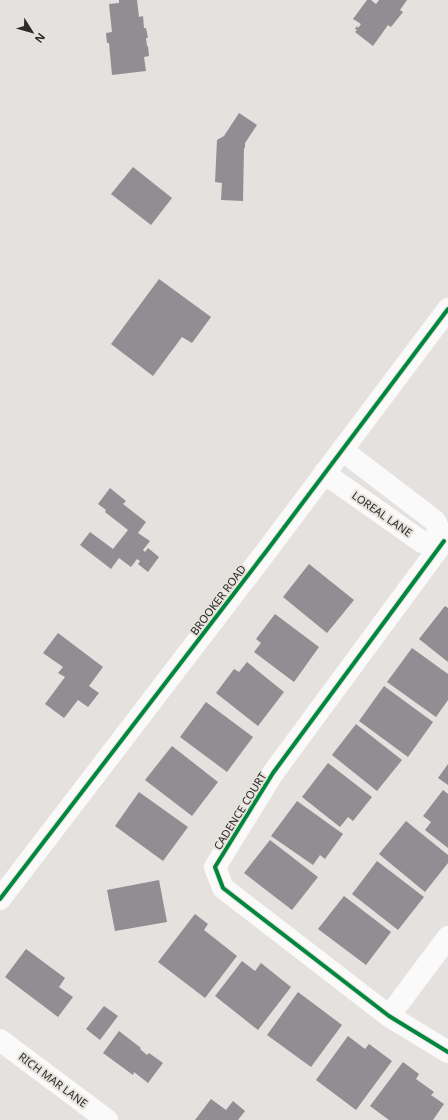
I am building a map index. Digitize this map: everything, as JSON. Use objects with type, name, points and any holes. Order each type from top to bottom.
[{"type":"street","name":"BROOKER ROAD","points":[[0,900],[258,562],[448,309]]},
{"type":"street","points":[[342,450],[435,521],[446,542]]},
{"type":"street","name":"LOREAL LANE","points":[[324,473],[422,542],[446,542]]},
{"type":"street","points":[[385,516],[400,495]]},
{"type":"street","name":"CADENCE COURT","points":[[446,542],[274,773],[216,867],[223,888],[389,1016],[448,1052]]},
{"type":"street","points":[[389,1016],[448,937]]},
{"type":"street","name":"RICH MAR LANE","points":[[0,1040],[107,1120]]},
{"type":"building","points":[[119,0],[137,0],[139,17],[143,16],[144,28],[146,28],[148,38],[146,38],[149,56],[144,57],[146,71],[112,75],[109,43],[107,43],[106,33],[112,32],[109,4],[119,3]]},
{"type":"building","points":[[367,0],[371,0],[376,4],[379,0],[407,0],[400,10],[403,12],[391,27],[388,25],[373,46],[355,32],[357,30],[355,29],[357,26],[358,28],[361,24],[353,19]]},
{"type":"building","points":[[239,113],[257,125],[245,143],[244,148],[243,201],[221,200],[222,183],[215,182],[217,140],[224,136]]},
{"type":"building","points":[[133,167],[172,198],[151,225],[111,194]]},
{"type":"building","points":[[159,279],[211,317],[192,343],[182,337],[153,376],[111,344]]},
{"type":"building","points":[[110,488],[126,501],[123,504],[146,522],[138,533],[150,541],[143,550],[145,552],[148,548],[159,557],[148,572],[138,564],[140,561],[137,559],[131,567],[119,558],[111,569],[80,545],[90,532],[113,549],[128,530],[105,512],[106,510],[98,504]]},
{"type":"building","points":[[309,564],[354,600],[327,633],[283,597]]},
{"type":"building","points":[[445,606],[448,608],[448,662],[419,639]]},
{"type":"building","points":[[275,614],[319,647],[294,682],[254,652],[261,643],[256,639]]},
{"type":"building","points":[[58,633],[103,667],[89,686],[99,693],[88,707],[78,700],[64,718],[45,704],[65,677],[58,673],[63,667],[43,653]]},
{"type":"building","points":[[412,648],[448,674],[448,700],[436,717],[387,682]]},
{"type":"building","points":[[247,662],[284,692],[258,726],[216,693],[234,669],[239,672]]},
{"type":"building","points":[[384,686],[433,722],[408,757],[359,721]]},
{"type":"building","points":[[206,702],[253,737],[227,772],[180,737]]},
{"type":"building","points":[[356,724],[402,760],[377,791],[332,755]]},
{"type":"building","points":[[172,746],[218,782],[192,816],[145,780]]},
{"type":"building","points":[[328,763],[372,797],[353,821],[348,817],[340,827],[302,797]]},
{"type":"building","points":[[448,764],[448,785],[438,778]]},
{"type":"building","points":[[443,790],[448,794],[448,848],[425,830],[431,822],[423,816]]},
{"type":"building","points":[[139,792],[188,827],[163,861],[115,826]]},
{"type":"building","points":[[297,801],[343,834],[325,859],[320,855],[313,865],[271,836]]},
{"type":"building","points":[[406,821],[448,855],[448,863],[425,892],[379,854]]},
{"type":"building","points":[[270,840],[318,877],[292,910],[244,873]]},
{"type":"building","points":[[377,861],[424,897],[398,930],[352,894]]},
{"type":"building","points":[[159,880],[167,922],[115,931],[107,890]]},
{"type":"building","points":[[344,896],[391,932],[366,965],[318,929]]},
{"type":"building","points":[[195,914],[208,924],[204,930],[237,956],[205,998],[158,962]]},
{"type":"building","points":[[26,949],[65,978],[59,987],[73,997],[58,1017],[5,977]]},
{"type":"building","points":[[242,961],[255,971],[261,963],[291,987],[258,1030],[215,996]]},
{"type":"building","points":[[298,992],[342,1025],[311,1067],[267,1035]]},
{"type":"building","points":[[104,1006],[118,1016],[100,1040],[86,1029]]},
{"type":"building","points":[[119,1031],[141,1048],[140,1049],[147,1055],[149,1053],[163,1063],[148,1083],[134,1072],[133,1075],[103,1053]]},
{"type":"building","points":[[348,1036],[365,1049],[369,1044],[392,1061],[356,1110],[316,1080]]},
{"type":"building","points":[[403,1062],[419,1074],[416,1079],[434,1092],[431,1095],[444,1104],[433,1120],[389,1120],[370,1106]]},
{"type":"building","points":[[211,1099],[226,1110],[233,1101],[245,1111],[238,1120],[195,1120]]},
{"type":"cycle path","points":[[0,899],[268,549],[448,309]]},
{"type":"cycle path","points":[[444,541],[273,773],[215,867],[223,888],[389,1016],[448,1052]]}]
